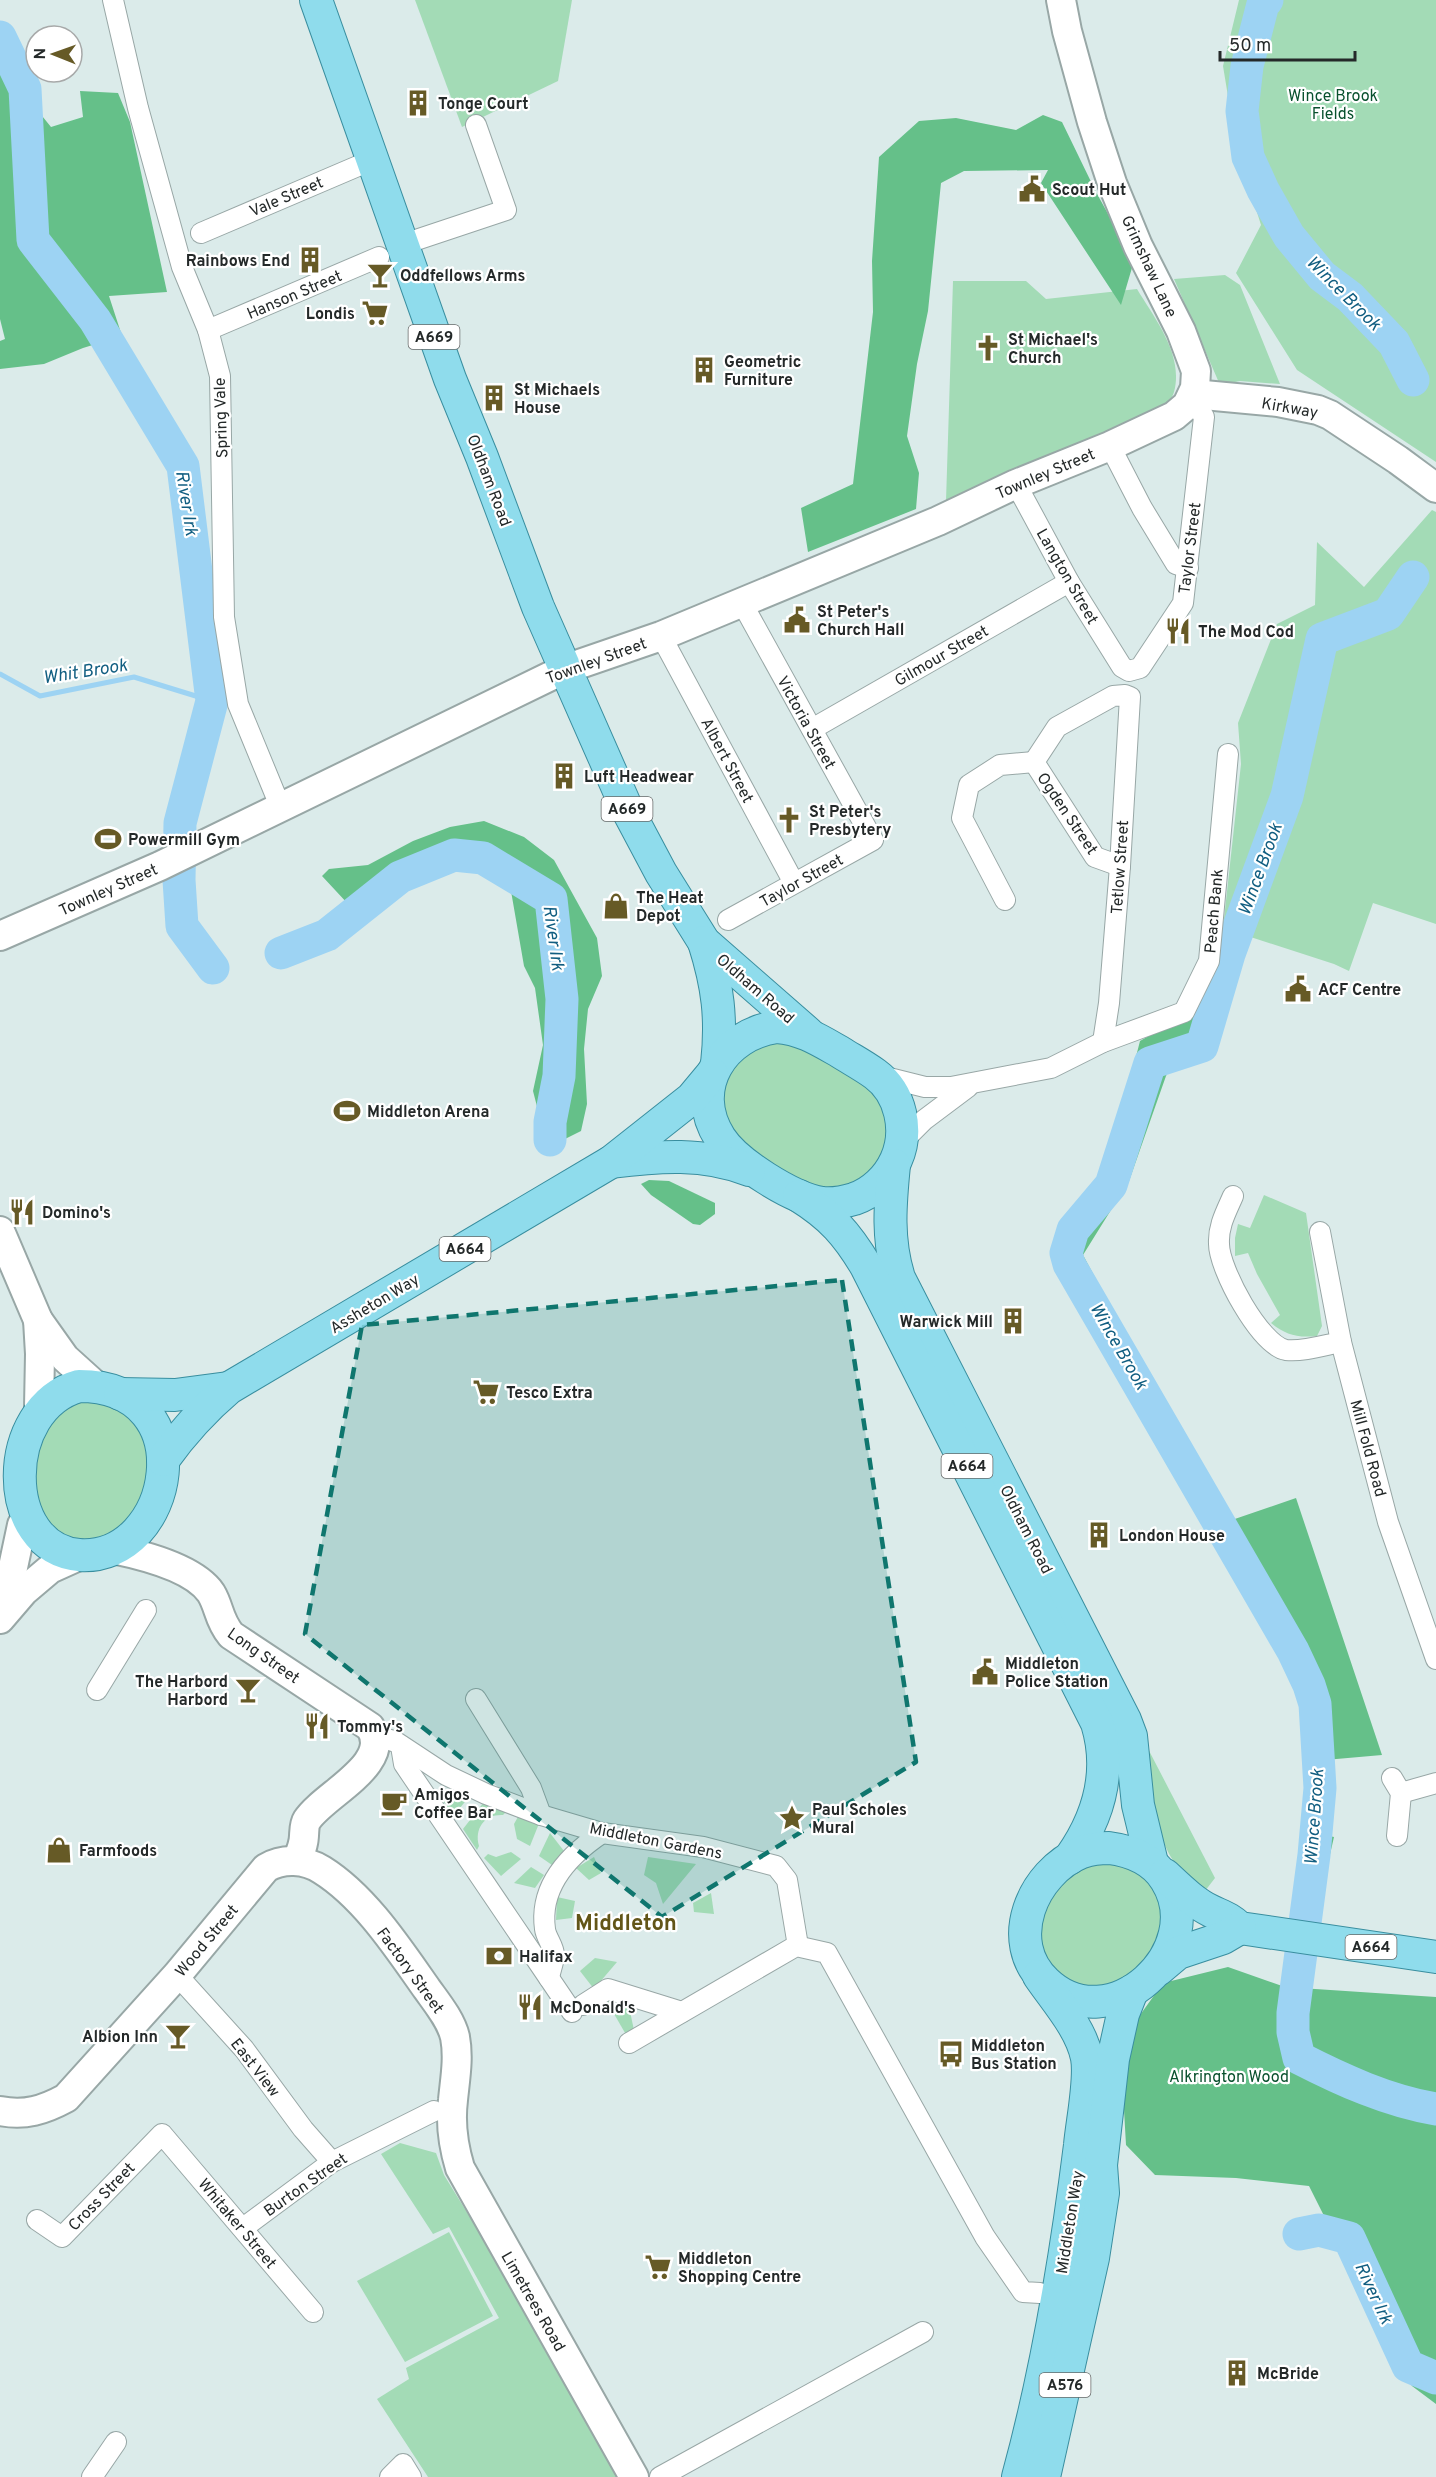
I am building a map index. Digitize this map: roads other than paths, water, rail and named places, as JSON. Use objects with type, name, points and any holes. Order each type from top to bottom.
[{"type":"main road","name":"Oldham Road","points":[[316,0],[372,160],[390,251],[538,607],[627,809],[661,873],[704,942],[719,1002],[720,1033],[715,1069]]},
{"type":"main road","name":"Oldham Road","points":[[704,942],[808,1033]]},
{"type":"main road","name":"A664","points":[[777,1027],[792,1028],[808,1033],[876,1075],[896,1100],[903,1128],[898,1154],[884,1180],[855,1199],[822,1203],[799,1196],[766,1177],[744,1162],[720,1138],[709,1107],[709,1090],[715,1069],[737,1041],[757,1031],[777,1027]]},
{"type":"main road","name":"Assheton Way","points":[[163,1460],[182,1433],[204,1409],[229,1388],[611,1162],[692,1098],[715,1069]]},
{"type":"main road","name":"Oldham Road","points":[[898,1154],[889,1214],[893,1259],[899,1278],[1125,1720],[1131,1736],[1138,1805],[1157,1868]]},
{"type":"main road","name":"Assheton Way","points":[[611,1162],[678,1156],[708,1158],[766,1177]]},
{"type":"main road","name":"Oldham Road","points":[[799,1196],[837,1223],[866,1266],[1097,1723],[1104,1757],[1099,1802],[1084,1838],[1070,1858]]},
{"type":"main road","name":"A664","points":[[79,1386],[108,1390],[136,1403],[155,1425],[161,1439],[162,1479],[149,1514],[132,1536],[114,1549],[99,1554],[81,1555],[52,1549],[38,1541],[12,1513],[7,1480],[8,1447],[39,1407],[64,1390],[79,1386]]},
{"type":"main road","name":"Assheton Way","points":[[108,1390],[175,1395],[229,1388]]},
{"type":"main road","name":"A664","points":[[1240,1928],[1223,1938],[1178,1953],[1132,1992],[1110,2001],[1082,2002],[1054,1990],[1039,1976],[1031,1962],[1024,1931],[1027,1912],[1043,1883],[1054,1870],[1070,1858],[1093,1849],[1109,1848],[1138,1854],[1194,1900],[1212,1911],[1228,1916],[1240,1928],[1436,1957]]},
{"type":"main road","name":"A664","points":[[1156,1971],[1173,1944],[1177,1929],[1175,1899],[1157,1868]]},
{"type":"main road","name":"Middleton Way","points":[[1018,2477],[1045,2371],[1074,2189],[1084,2048],[1039,1976]]},
{"type":"main road","name":"Middleton Way","points":[[1044,2477],[1093,2258],[1103,2193],[1101,2165],[1113,2059],[1123,2014],[1132,1992]]},
{"type":"street","name":"Spring Vale","points":[[113,0],[138,108],[182,267],[208,330],[220,376],[224,617],[238,704],[280,806]]},
{"type":"street","name":"Grimshaw Lane","points":[[1061,0],[1067,31],[1092,122],[1112,183],[1137,246],[1190,354],[1196,371],[1191,398]]},
{"type":"street","name":"Hanson Street","points":[[208,330],[390,251],[506,210],[476,125]]},
{"type":"street","name":"Vale Street","points":[[201,233],[372,160]]},
{"type":"street","name":"Townley Street","points":[[0,936],[159,866],[565,669],[661,636],[938,521],[1016,484],[1110,446],[1174,416],[1191,398]]},
{"type":"street","name":"Kirkway","points":[[1191,398],[1278,402],[1318,410],[1350,428],[1436,488]]},
{"type":"street","name":"Taylor Street","points":[[1122,667],[1130,671],[1140,668],[1183,603],[1204,417],[1191,398]]},
{"type":"street","points":[[1110,446],[1142,508],[1176,564],[1188,568]]},
{"type":"street","name":"Langton Street","points":[[1016,484],[1069,582],[1122,667]]},
{"type":"street","name":"Gilmour Street","points":[[812,729],[1069,582]]},
{"type":"street","name":"Victoria Street","points":[[741,603],[873,840]]},
{"type":"street","name":"Albert Street","points":[[661,636],[794,883]]},
{"type":"street","name":"Tetlow Street","points":[[1034,762],[1057,727],[1113,696],[1125,694],[1130,697],[1120,866],[1109,1003],[1103,1042]]},
{"type":"street","name":"Peach Bank","points":[[876,1075],[900,1083],[925,1087],[951,1087],[1051,1068],[1103,1042],[1184,1012],[1209,961],[1228,754]]},
{"type":"street","name":"Ogden Street","points":[[1005,900],[962,818],[969,785],[1000,765],[1034,762],[1095,858],[1120,866]]},
{"type":"street","name":"Taylor Street","points":[[728,920],[873,840]]},
{"type":"street","points":[[898,1154],[949,1100],[975,1082]]},
{"type":"street","points":[[1233,1196],[1220,1224],[1218,1246],[1229,1277],[1251,1318],[1268,1339],[1285,1350],[1341,1342]]},
{"type":"street","points":[[0,1231],[38,1320],[65,1358],[108,1390]]},
{"type":"street","name":"Mill Fold Road","points":[[1320,1232],[1341,1342],[1388,1522],[1436,1659]]},
{"type":"street","points":[[38,1320],[39,1407]]},
{"type":"street","points":[[0,1611],[12,1572],[12,1513]]},
{"type":"street","points":[[149,1514],[157,1543],[168,1565]]},
{"type":"street","name":"Long Street","points":[[114,1549],[168,1565],[196,1578],[210,1593],[223,1625],[231,1635],[370,1727],[375,1735]]},
{"type":"street","points":[[0,1619],[24,1591],[50,1569],[81,1555]]},
{"type":"street","points":[[97,1690],[146,1610]]},
{"type":"street","points":[[476,1699],[531,1788],[542,1815]]},
{"type":"street","points":[[297,1861],[303,1844],[306,1821],[367,1764],[375,1750],[375,1735]]},
{"type":"street","name":"Middleton Gardens","points":[[375,1735],[401,1746],[446,1775],[486,1794],[542,1815],[602,1833],[703,1847],[776,1866],[787,1880],[798,1946]]},
{"type":"street","points":[[401,1746],[404,1764],[549,1978],[577,2008],[608,1989],[682,2012]]},
{"type":"street","points":[[1397,1836],[1396,1785],[1436,1784]]},
{"type":"street","points":[[549,1978],[555,1954],[545,1930],[549,1890],[570,1857],[602,1833]]},
{"type":"street","name":"Wood Street","points":[[0,2110],[17,2114],[45,2110],[66,2098],[177,1975],[266,1868],[282,1862],[297,1861]]},
{"type":"street","name":"Factory Street","points":[[297,1861],[323,1870],[362,1904],[401,1952],[441,2009],[454,2035],[457,2068],[443,2115]]},
{"type":"street","points":[[629,2043],[798,1946],[826,1953],[984,2237],[1023,2292],[1040,2293]]},
{"type":"street","name":"East View","points":[[177,1975],[244,2049],[303,2129],[332,2162]]},
{"type":"street","name":"Burton Street","points":[[243,2228],[332,2162],[443,2115]]},
{"type":"street","name":"Limetrees Road","points":[[443,2115],[465,2179],[634,2477]]},
{"type":"street","name":"Cross Street","points":[[37,2220],[62,2237],[162,2134]]},
{"type":"street","name":"Whitaker Street","points":[[162,2134],[313,2312]]},
{"type":"street","points":[[660,2477],[923,2332]]},
{"type":"street","points":[[92,2477],[116,2442]]},
{"type":"waterway","name":"Wince Brook","points":[[1267,0],[1263,4],[1247,66],[1242,111],[1248,157],[1263,190],[1289,236],[1322,276],[1350,297],[1394,343],[1413,380]]},
{"type":"waterway","name":"River Irk","points":[[0,37],[25,89],[33,240],[95,320],[183,466],[212,701],[180,823],[179,880],[182,926],[213,968]]},
{"type":"waterway","name":"Wince Brook","points":[[1413,577],[1388,614],[1322,639],[1287,796],[1229,954],[1202,1046],[1150,1063],[1111,1185],[1073,1230],[1066,1253],[1069,1264],[1293,1651],[1315,1704],[1320,1788],[1314,1855],[1293,2013],[1293,2032],[1299,2058],[1366,2089],[1400,2101],[1436,2109]]},
{"type":"waterway","name":"Whit Brook","points":[[0,674],[40,696],[134,677],[212,701]]},
{"type":"waterway","name":"River Irk","points":[[281,953],[327,935],[400,877],[454,855],[483,858],[551,899],[562,999],[559,1076],[550,1122],[550,1140]]},
{"type":"waterway","name":"River Irk","points":[[1299,2234],[1319,2230],[1349,2238],[1408,2366],[1436,2378]]},
{"type":"place","name":"Tonge Court","points":[[418,103]]},
{"type":"place","name":"Scout Hut","points":[[1032,189]]},
{"type":"place","name":"Rainbows End","points":[[310,260]]},
{"type":"place","name":"Oddfellows Arms","points":[[380,275]]},
{"type":"place","name":"Londis","points":[[375,313]]},
{"type":"place","name":"St Michael's Church","points":[[988,348]]},
{"type":"place","name":"Geometric Furniture","points":[[704,370]]},
{"type":"place","name":"St Michaels House","points":[[494,398]]},
{"type":"place","name":"St Peter's Church Hall","points":[[797,620]]},
{"type":"place","name":"The Mod Cod","points":[[1178,631]]},
{"type":"place","name":"Luft Headwear","points":[[564,776]]},
{"type":"place","name":"St Peter's Presbytery","points":[[789,820]]},
{"type":"place","name":"Powermill Gym","points":[[108,839]]},
{"type":"place","name":"The Heat Depot","points":[[616,906]]},
{"type":"place","name":"ACF Centre","points":[[1298,989]]},
{"type":"place","name":"Middleton Arena","points":[[347,1111]]},
{"type":"place","name":"Domino's","points":[[22,1212]]},
{"type":"place","name":"Warwick Mill","points":[[1013,1321]]},
{"type":"place","name":"Tesco Extra","points":[[486,1392]]},
{"type":"place","name":"London House","points":[[1099,1535]]},
{"type":"place","name":"Middleton Police Station","points":[[985,1672]]},
{"type":"place","name":"The Harbord Harbord","points":[[248,1690]]},
{"type":"place","name":"Tommy's","points":[[317,1726]]},
{"type":"place","name":"Amigos Coffee Bar","points":[[394,1803]]},
{"type":"place","name":"Paul Scholes Mural","points":[[792,1818]]},
{"type":"place","name":"Farmfoods","points":[[59,1850]]},
{"type":"place","name":"Halifax","points":[[499,1956]]},
{"type":"place","name":"McDonald's","points":[[530,2007]]},
{"type":"place","name":"Albion Inn","points":[[178,2036]]},
{"type":"place","name":"Middleton Bus Station","points":[[951,2054]]},
{"type":"place","name":"Middleton Shopping Centre","points":[[658,2267]]},
{"type":"place","name":"McBride","points":[[1237,2373]]},
{"type":"district","name":"Middleton","points":[[626,1922]]},
{"type":"park label","name":"Wince Brook Fields","points":[[1333,104]]},
{"type":"park label","name":"Alkrington Wood","points":[[1229,2076]]}]
